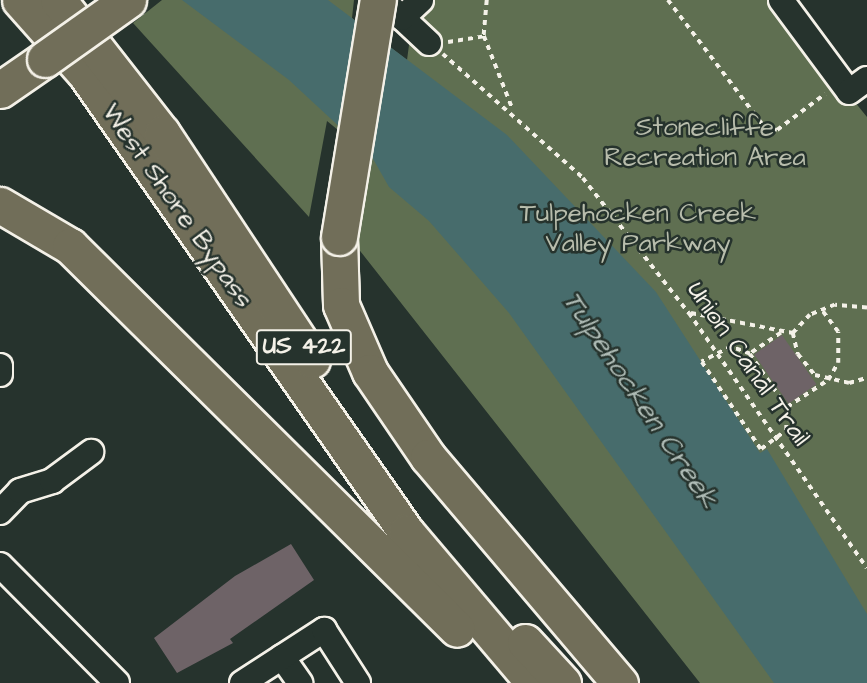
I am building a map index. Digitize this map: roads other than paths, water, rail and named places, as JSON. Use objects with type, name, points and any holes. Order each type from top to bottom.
[{"type":"highway","name":"West Shore Bypass","points":[[20,0],[85,73],[406,532],[534,683]]},
{"type":"highway","name":"West Shore Bypass","points":[[58,0],[162,133],[418,514],[564,683]]},
{"type":"highway","points":[[0,90],[90,0]]},
{"type":"highway","points":[[0,62],[38,50],[128,0]]},
{"type":"highway","points":[[387,6],[339,237],[341,305],[370,372],[428,457],[620,683]]},
{"type":"highway","points":[[0,205],[70,246],[509,683]]},
{"type":"street","points":[[387,6],[421,0]]},
{"type":"street","points":[[781,0],[852,84]]},
{"type":"street","points":[[387,6],[429,43]]},
{"type":"street","points":[[0,366],[0,374]]},
{"type":"street","points":[[0,512],[20,491],[52,481],[91,452]]},
{"type":"street","points":[[0,565],[117,683]]},
{"type":"street","points":[[242,683],[324,629],[358,683]]},
{"type":"street","points":[[282,657],[300,683]]},
{"type":"water","name":"Tulpehocken Creek","points":[[182,0],[328,0],[507,135],[656,292],[760,453],[767,449],[867,614],[867,683],[774,683],[509,313],[429,221],[389,187],[372,157],[289,80]]},
{"type":"park label","name":"Stonecliffe Recreation Area","points":[[705,143]]},
{"type":"park label","name":"Tulpehocken Creek Valley Parkway","points":[[638,229]]}]
